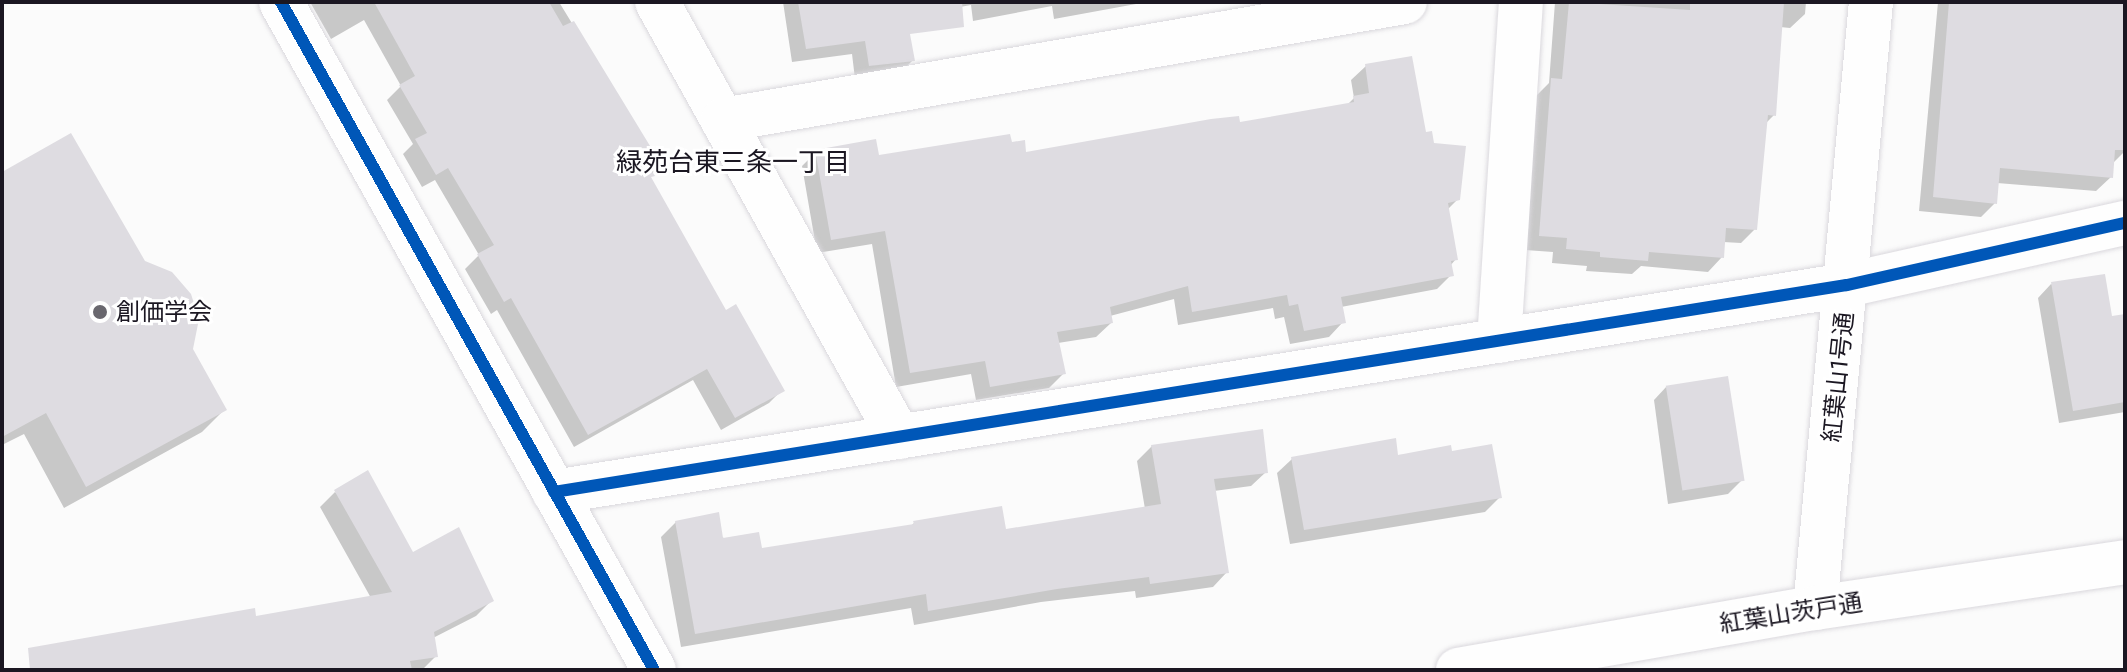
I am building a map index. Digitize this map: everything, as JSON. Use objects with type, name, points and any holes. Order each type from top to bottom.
[{"type":"street","points":[[281,2],[654,670]]},
{"type":"street","points":[[657,2],[899,437]]},
{"type":"street","points":[[723,120],[1405,2]]},
{"type":"street","points":[[1499,341],[1521,2]]},
{"type":"street","name":"紅葉山1号通","points":[[1815,608],[1871,2]]},
{"type":"street","points":[[554,492],[1847,285],[2125,223]]},
{"type":"street","name":"紅葉山茨戸通","points":[[1468,669],[1815,608],[2125,562]]},
{"type":"building","points":[[374,2],[549,2],[563,26],[574,21],[661,164],[651,170],[655,176],[651,177],[726,310],[736,304],[785,391],[735,418],[707,369],[588,435],[511,298],[504,302],[477,254],[494,245],[448,168],[436,175],[415,139],[427,133],[399,85],[415,76]]},
{"type":"building","points":[[798,2],[962,2],[964,27],[910,34],[915,61],[869,66],[865,41],[806,49]]},
{"type":"building","points":[[1569,2],[1690,10],[1690,2],[1784,2],[1776,116],[1768,115],[1757,230],[1726,228],[1724,258],[1649,252],[1648,261],[1600,257],[1600,252],[1566,249],[1567,238],[1539,236],[1551,78],[1562,79]]},
{"type":"building","points":[[1949,2],[2125,2],[2125,150],[2115,150],[2113,178],[2000,168],[1997,204],[1933,197]]},
{"type":"building","points":[[1412,56],[1426,132],[1432,131],[1434,143],[1466,146],[1460,200],[1448,203],[1458,260],[1451,261],[1454,276],[1341,297],[1346,323],[1304,331],[1298,304],[1289,306],[1287,295],[1192,312],[1188,286],[1110,307],[1113,323],[1057,332],[1066,374],[990,387],[985,361],[910,373],[885,231],[831,240],[815,150],[876,139],[879,155],[1010,134],[1012,142],[1025,140],[1026,152],[1211,119],[1239,116],[1240,122],[1354,102],[1353,96],[1369,93],[1365,64]]},
{"type":"building","name":"創価学会","points":[[71,133],[145,261],[172,272],[191,294],[199,319],[193,349],[227,410],[86,487],[46,413],[2,437],[2,172]]},
{"type":"building","points":[[2105,274],[2112,316],[2125,314],[2125,402],[2073,411],[2051,282]]},
{"type":"building","points":[[1728,376],[1745,481],[1682,491],[1666,386]]},
{"type":"building","points":[[1263,429],[1268,473],[1214,479],[1229,573],[1150,584],[1149,577],[928,611],[926,594],[695,634],[675,521],[719,512],[723,538],[759,532],[762,548],[914,524],[913,521],[1002,506],[1006,529],[1161,504],[1151,445]]},
{"type":"building","points":[[1396,438],[1398,455],[1451,445],[1452,451],[1492,444],[1502,498],[1304,530],[1291,457]]},
{"type":"building","points":[[368,470],[413,552],[459,527],[494,601],[434,632],[438,657],[410,661],[412,670],[30,670],[28,648],[255,608],[256,616],[392,592],[334,490]]},
{"type":"cycle path","points":[[281,2],[654,670]]},
{"type":"cycle path","points":[[554,492],[1847,285],[2125,223]]},
{"type":"place","name":"創価学会","points":[[100,312]]},
{"type":"district","name":"緑苑台東三条一丁目","points":[[733,163]]}]
